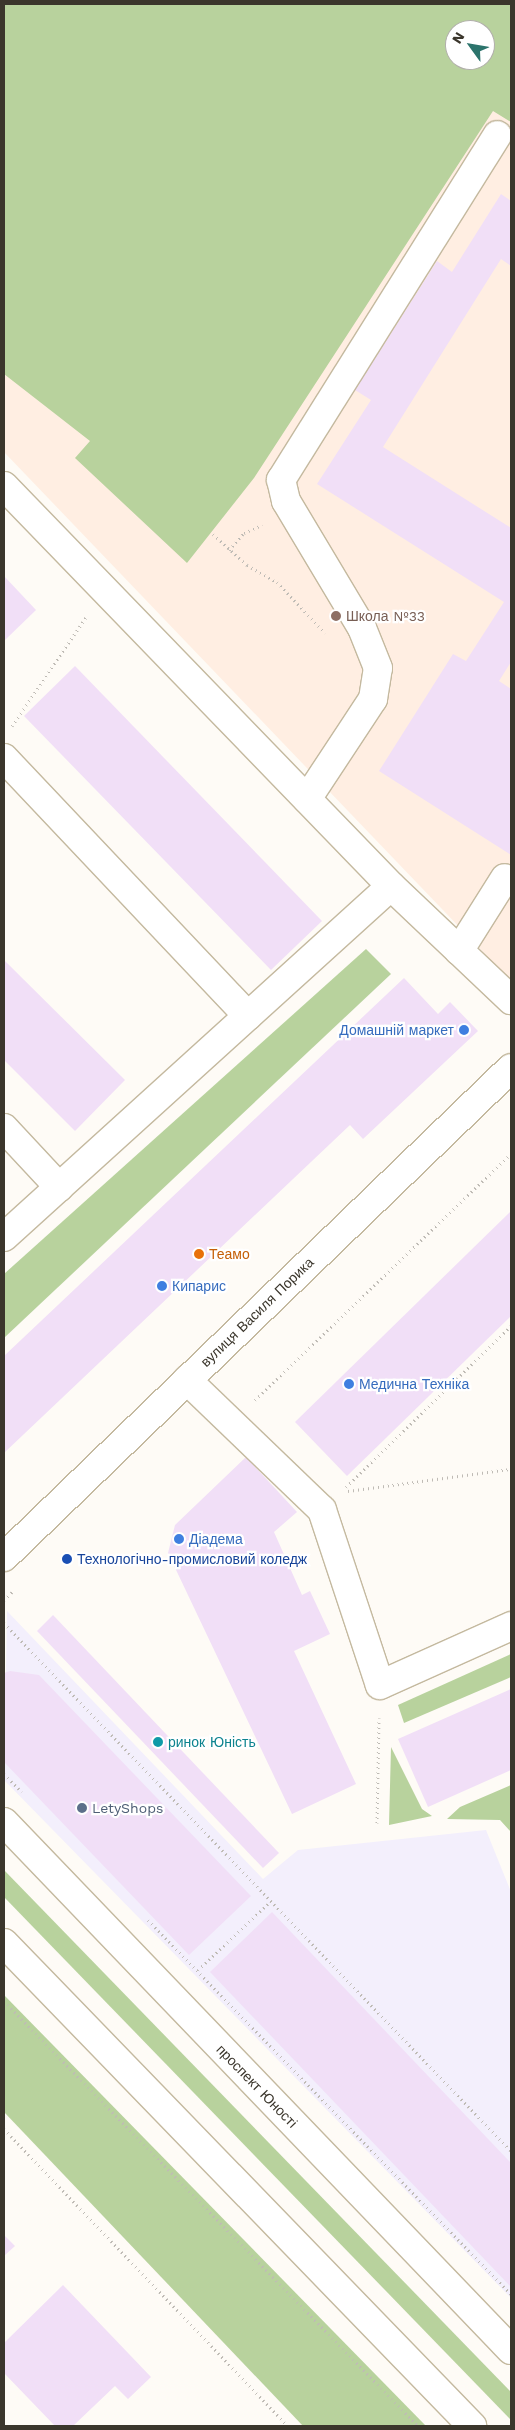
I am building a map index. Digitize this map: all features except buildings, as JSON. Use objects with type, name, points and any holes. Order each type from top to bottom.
[{"type":"main road","points":[[307,799],[376,692],[378,668],[362,628],[286,501],[281,487],[286,468],[497,135]]},
{"type":"main road","points":[[4,486],[391,886],[511,1000]]},
{"type":"main road","points":[[4,758],[248,1016]]},
{"type":"main road","points":[[459,951],[505,878]]},
{"type":"main road","points":[[4,1237],[391,886]]},
{"type":"main road","name":"вулиця Василя Порика","points":[[4,1557],[511,1068]]},
{"type":"main road","points":[[4,1128],[59,1187]]},
{"type":"main road","points":[[187,1380],[233,1422],[322,1510],[380,1685],[511,1626]]},
{"type":"main road","name":"проспект Юності","points":[[4,1822],[511,2350]]},
{"type":"main road","points":[[4,1943],[472,2426]]},
{"type":"path","points":[[230,550],[286,501]]},
{"type":"path","points":[[213,534],[230,550],[277,582],[325,633],[345,637],[362,628]]},
{"type":"path","points":[[9,729],[104,590]]},
{"type":"path","points":[[233,1422],[511,1154]]},
{"type":"path","points":[[511,1326],[340,1492],[511,1469]]},
{"type":"path","points":[[4,1623],[511,2151]]},
{"type":"path","points":[[377,1823],[380,1685]]},
{"type":"path","points":[[270,1902],[198,1970],[511,2294]]},
{"type":"path","points":[[4,2001],[418,2426]]},
{"type":"path","points":[[4,2129],[288,2426]]},
{"type":"shaded area","name":"Школа №33","points":[[4,4],[511,4],[511,981],[4,452]]},
{"type":"shaded area","points":[[7,1611],[263,1879],[298,1850],[486,1830],[511,1892],[511,2298],[4,1780]]},
{"type":"green space","points":[[4,4],[511,4],[511,122],[493,111],[254,478],[187,563],[75,458],[90,441],[4,374]]},
{"type":"green space","points":[[366,949],[391,974],[4,1338],[4,1274]]},
{"type":"green space","points":[[511,1654],[511,1677],[404,1723],[398,1705]]},
{"type":"green space","points":[[391,1747],[422,1809],[432,1816],[389,1825]]},
{"type":"green space","points":[[511,1785],[511,1832],[500,1820],[447,1819],[460,1807]]},
{"type":"green space","points":[[4,1870],[511,2392],[511,2420],[4,1897]]},
{"type":"green space","points":[[4,1995],[426,2426],[303,2426],[4,2112]]},
{"type":"place","name":"Школа №33","points":[[336,616]]},
{"type":"place","name":"Домашній маркет","points":[[464,1030]]},
{"type":"place","name":"Теамо","points":[[199,1254]]},
{"type":"place","name":"Кипарис","points":[[162,1286]]},
{"type":"place","name":"Медична Техніка","points":[[349,1384]]},
{"type":"place","name":"Діадема","points":[[179,1539]]},
{"type":"place","name":"Технологічно-промисловий коледж","points":[[67,1559]]},
{"type":"place","name":"ринок Юність","points":[[158,1742]]},
{"type":"place","name":"LetyShops","points":[[82,1808]]}]
